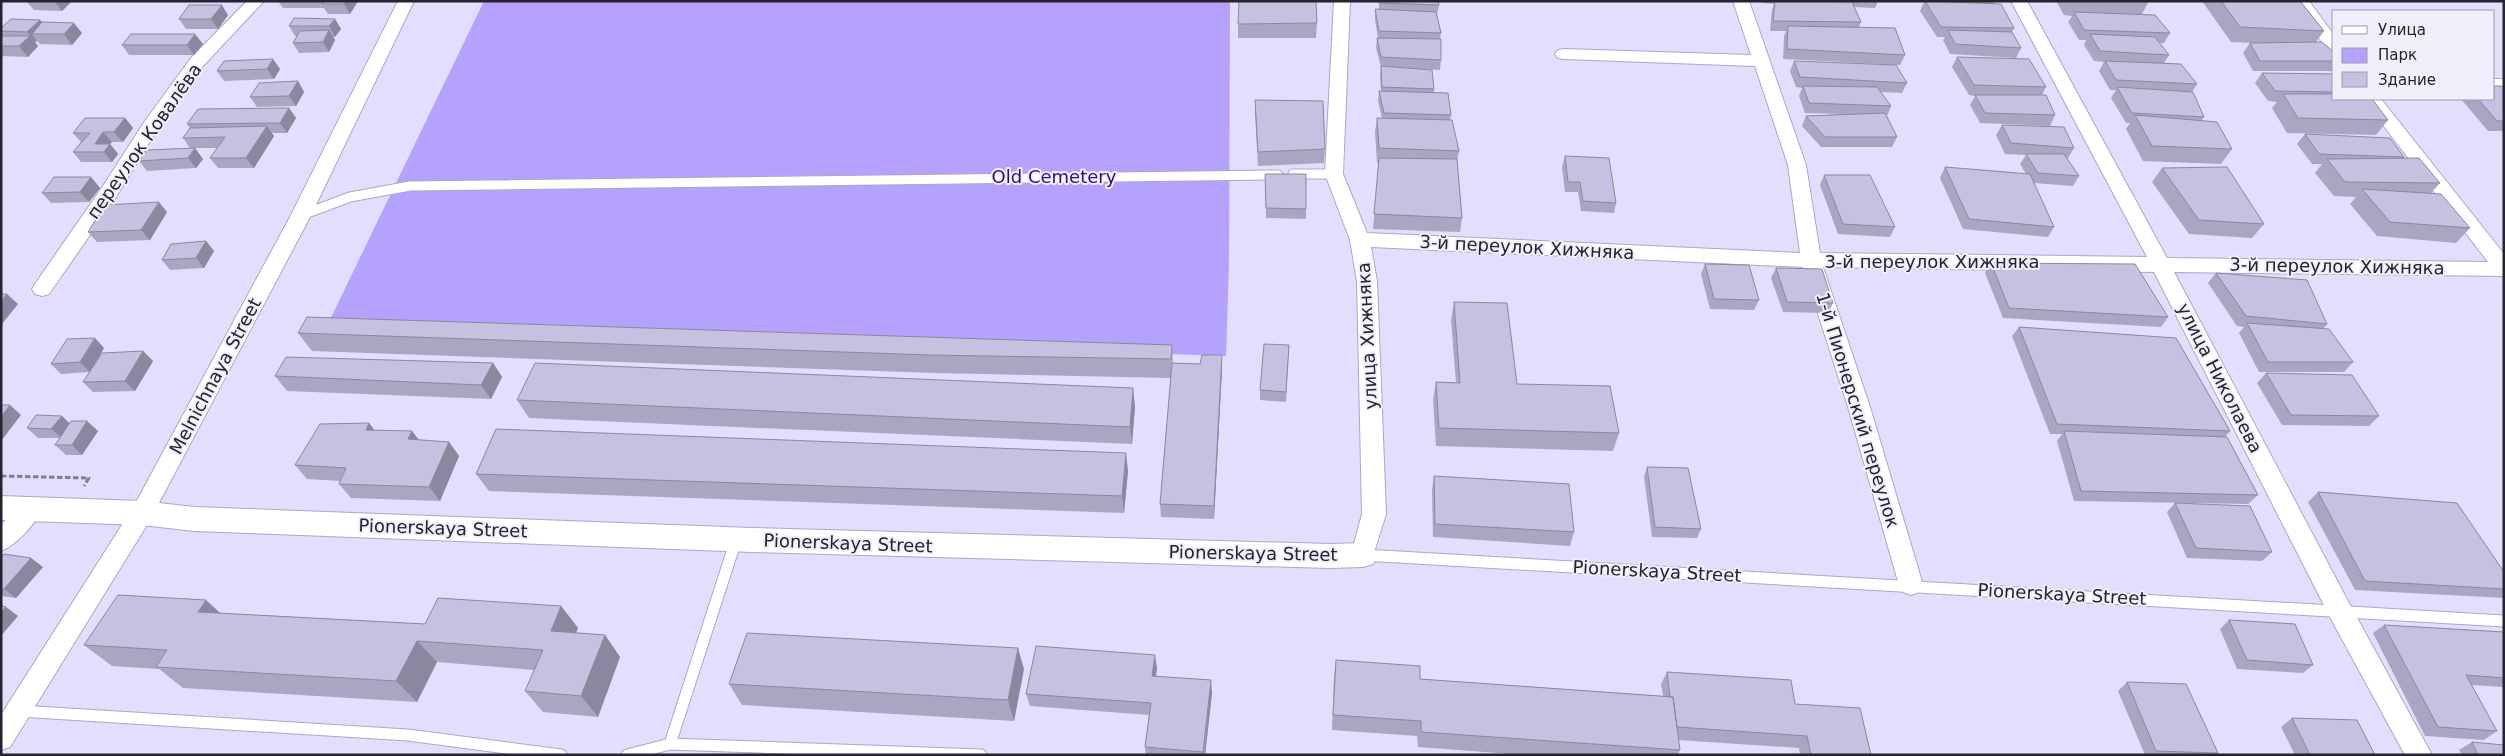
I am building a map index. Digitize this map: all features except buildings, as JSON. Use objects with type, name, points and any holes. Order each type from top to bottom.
[{"type":"street","name":"переулок Ковалёва","points":[[42,289],[108,194],[151,125],[192,70],[256,1]]},
{"type":"street","name":"Melnichnaya Street","points":[[1,738],[142,513],[301,215],[406,1]]},
{"type":"street","name":"улица Хижняка","points":[[1342,1],[1334,174],[1360,240],[1367,281],[1374,514],[1363,555]]},
{"type":"street","name":"1-й Пионерский переулок","points":[[1741,1],[1797,165],[1811,260],[1862,417],[1911,585]]},
{"type":"street","name":"улица Николаева","points":[[2019,1],[2160,263],[2340,611],[2419,755]]},
{"type":"street","points":[[2301,1],[2332,44]]},
{"type":"street","points":[[1564,54],[1760,61]]},
{"type":"street","points":[[2373,100],[2504,268]]},
{"type":"street","name":"3-й переулок Хижняка","points":[[1360,240],[1811,260],[2504,268]]},
{"type":"street","name":"Pionerskaya Street","points":[[1,508],[142,513],[194,519],[737,539],[1330,556],[1363,555]]},
{"type":"street","points":[[1,541],[31,509]]},
{"type":"lane","points":[[301,215],[350,197],[410,186],[1334,174]]},
{"type":"lane","points":[[670,744],[737,539]]},
{"type":"lane","name":"Pionerskaya Street","points":[[1363,555],[2504,620]]},
{"type":"lane","points":[[18,711],[408,735],[561,755]]},
{"type":"lane","points":[[626,755],[670,744],[982,755]]},
{"type":"path","points":[[1,476],[89,478],[66,510]]},
{"type":"green space","name":"Old Cemetery","points":[[484,1],[1230,1],[1229,263],[1226,356],[792,341],[325,330]]}]
